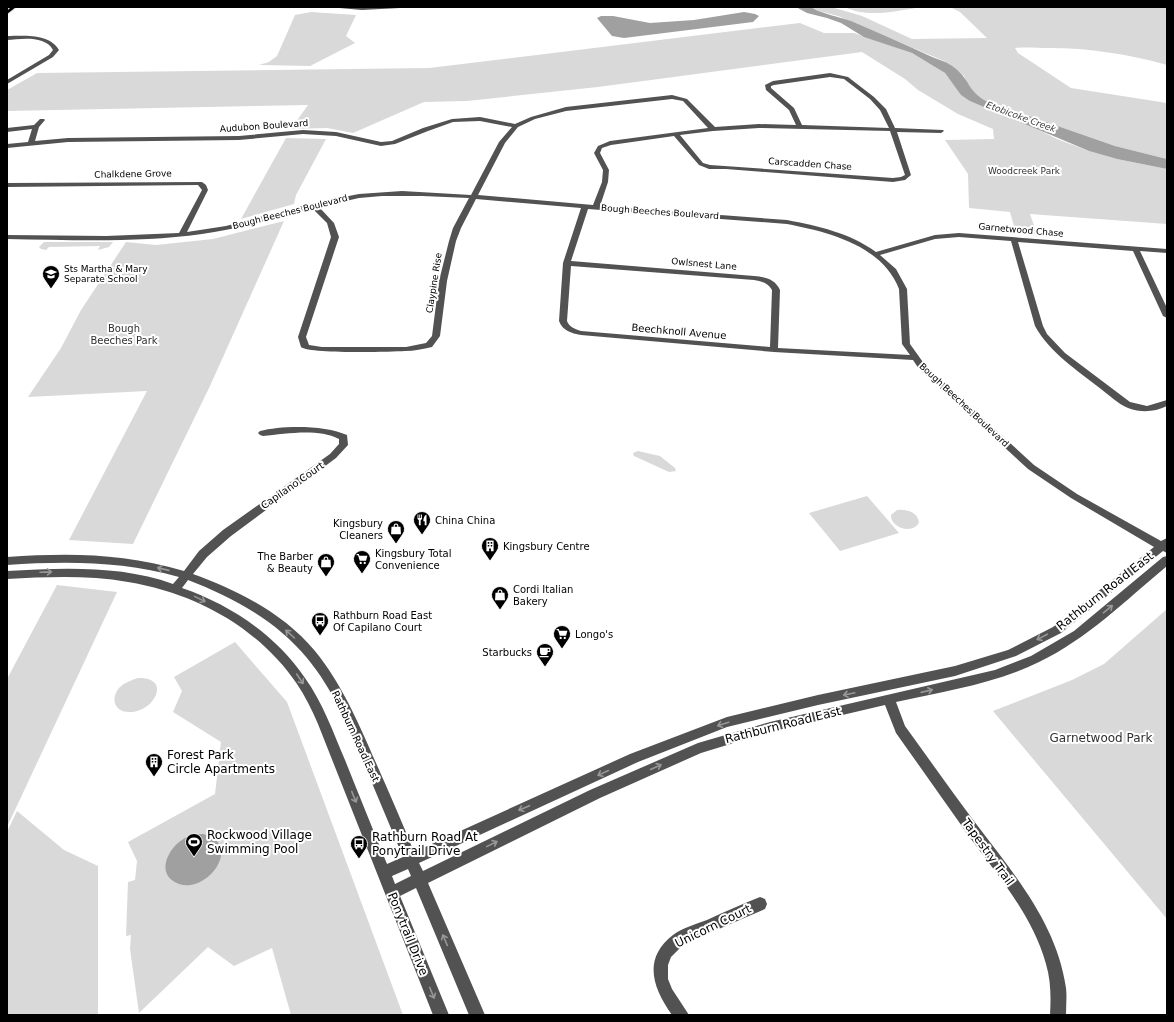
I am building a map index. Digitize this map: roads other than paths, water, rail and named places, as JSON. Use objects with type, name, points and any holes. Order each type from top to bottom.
[{"type":"main road","points":[[7,13],[14,7]]},
{"type":"street","points":[[330,7],[362,9],[400,7]]},
{"type":"street","points":[[7,38],[44,40],[51,43],[56,50],[51,56],[7,82]]},
{"type":"street","points":[[799,127],[797,116],[793,110],[768,89],[768,86],[773,83],[833,75],[846,78],[872,98],[883,109],[893,130]]},
{"type":"street","name":"Claypine Rise","points":[[313,205],[324,215],[335,229],[335,237],[302,337],[305,347],[322,349],[406,349],[429,345],[436,336],[448,255],[457,228],[502,142],[516,126],[533,118],[566,109],[672,97],[685,100],[713,130]]},
{"type":"street","name":"Audubon Boulevard","points":[[7,146],[68,140],[228,138],[309,132],[336,134],[387,144],[443,122],[458,119],[486,118],[516,126]]},
{"type":"street","points":[[31,143],[36,127],[42,120]]},
{"type":"street","points":[[596,207],[605,182],[606,170],[597,154],[598,148],[610,143],[676,134],[759,126],[941,131]]},
{"type":"street","points":[[7,130],[36,127]]},
{"type":"street","name":"Carscadden Chase","points":[[676,134],[700,163],[709,168],[726,167],[900,179],[907,177],[909,174],[893,130]]},
{"type":"street","name":"Chalkdene Grove","points":[[7,185],[200,184],[204,186],[205,190],[182,234]]},
{"type":"street","name":"Bough Beeches Boulevard","points":[[7,237],[120,237],[182,234],[232,227],[313,205],[342,199],[381,194],[473,198],[796,223],[839,235],[862,245],[875,254],[893,271],[901,284],[906,344],[915,358],[922,367],[1031,467],[1074,496],[1165,545]]},
{"type":"street","name":"Beechknoll Avenue","points":[[585,207],[567,263],[563,321],[571,330],[580,333],[774,350],[915,358]]},
{"type":"street","name":"Garnetwood Chase","points":[[875,254],[943,236],[968,235],[1167,251]]},
{"type":"street","points":[[1014,239],[1039,326],[1051,345],[1074,365],[1127,404],[1135,408],[1148,410],[1156,409],[1167,403]]},
{"type":"street","points":[[1135,248],[1167,316]]},
{"type":"street","name":"Owlsnest Lane","points":[[567,263],[754,278],[767,281],[773,285],[776,290],[774,350]]},
{"type":"street","name":"Capilano Court","points":[[176,588],[203,554],[227,533],[333,456],[340,450],[344,443],[344,438],[340,434],[328,430],[263,433]]},
{"type":"street","name":"Rathburn Road East","points":[[384,873],[485,825],[634,758],[692,734],[727,722],[818,700],[955,671],[1012,654],[1057,630],[1165,545]]},
{"type":"street","name":"Rathburn Road East","points":[[7,561],[55,558],[132,562],[186,575],[225,590],[264,612],[296,639],[314,659],[340,696],[411,860]]},
{"type":"street","name":"Rathburn Road East","points":[[392,893],[601,791],[698,748],[770,727],[996,674],[1035,659],[1078,634],[1167,560]]},
{"type":"street","points":[[7,575],[60,572],[107,574],[145,580],[176,588]]},
{"type":"street","name":"Ponytrail Drive","points":[[176,588],[197,597],[242,622],[274,648],[297,674],[308,691],[324,724],[440,1015]]},
{"type":"street","name":"Tapestry Trail","points":[[889,699],[900,730],[1020,897],[1039,927],[1052,957],[1057,979],[1059,999],[1058,1015]]},
{"type":"street","points":[[411,860],[477,1015]]},
{"type":"street","name":"Unicorn Court","points":[[681,1015],[666,993],[661,979],[661,965],[666,953],[679,939],[760,904]]},
{"type":"water","name":"Etobicoke Creek","points":[[796,7],[812,7],[824,13],[851,21],[946,63],[960,72],[975,93],[986,101],[1115,146],[1167,159],[1167,169],[1117,159],[1089,151],[970,101],[961,95],[945,73],[912,53],[864,37],[841,23],[807,13]]},
{"type":"water","points":[[744,12],[759,16],[753,22],[624,38],[612,36],[597,18],[601,16],[613,16],[650,23],[694,20]]},
{"type":"water","name":"Rockwood Village Swimming Pool","points":[[203,834],[215,839],[220,847],[221,857],[217,866],[210,875],[200,882],[190,885],[179,884],[171,880],[165,868],[166,861],[173,848],[185,838]]},
{"type":"place","name":"Sts Martha & Mary Separate School","points":[[51,289]]},
{"type":"place","name":"China China","points":[[422,535]]},
{"type":"place","name":"Kingsbury Cleaners","points":[[396,544]]},
{"type":"place","name":"Kingsbury Centre","points":[[490,561]]},
{"type":"place","name":"Kingsbury Total Convenience","points":[[362,574]]},
{"type":"place","name":"The Barber & Beauty","points":[[326,577]]},
{"type":"place","name":"Cordi Italian Bakery","points":[[500,610]]},
{"type":"place","name":"Rathburn Road East Of Capilano Court","points":[[320,636]]},
{"type":"place","name":"Longo's","points":[[562,649]]},
{"type":"place","name":"Starbucks","points":[[545,667]]},
{"type":"place","name":"Forest Park Circle Apartments","points":[[154,777]]},
{"type":"place","name":"Rockwood Village Swimming Pool","points":[[194,857]]},
{"type":"place","name":"Rathburn Road At Ponytrail Drive","points":[[359,859]]},
{"type":"park label","name":"Woodcreek Park","points":[[1024,171]]},
{"type":"park label","name":"Bough Beeches Park","points":[[124,334]]},
{"type":"park label","name":"Garnetwood Park","points":[[1101,738]]}]
